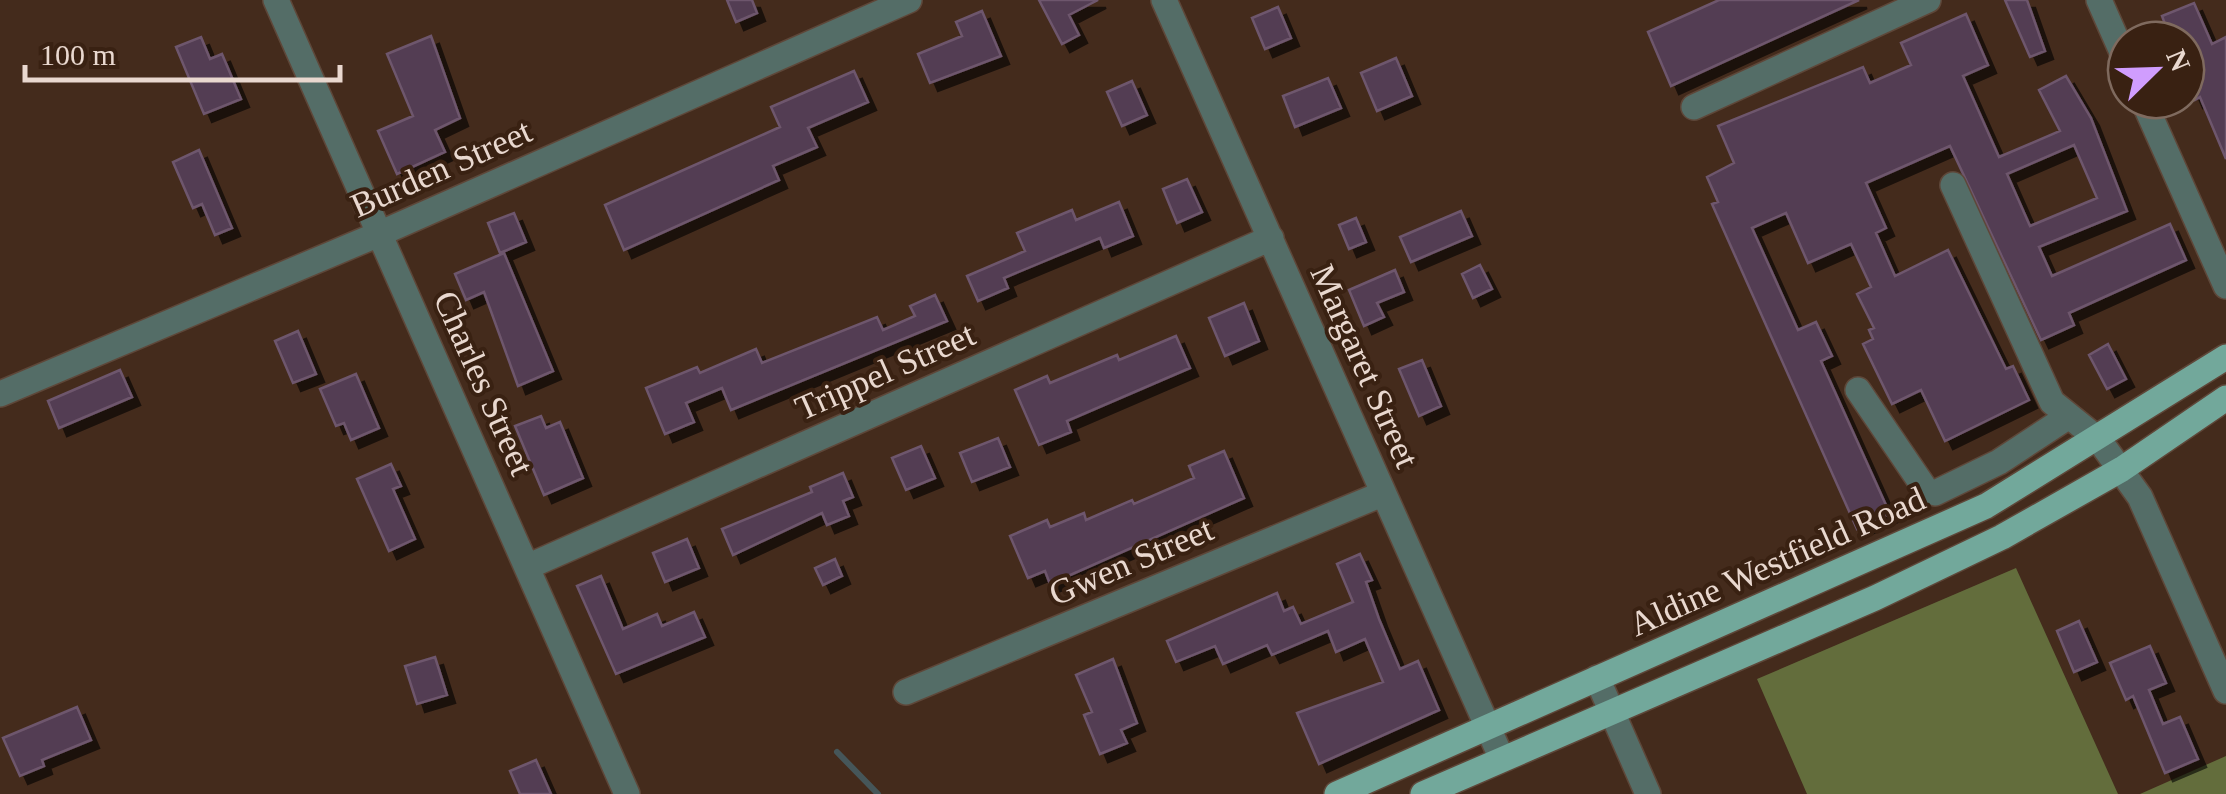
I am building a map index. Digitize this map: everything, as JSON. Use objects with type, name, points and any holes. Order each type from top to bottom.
[{"type":"main road","name":"Aldine Westfield Road","points":[[1337,794],[1962,517],[2099,440],[2226,356]]},
{"type":"main road","points":[[2162,398],[2184,428]]},
{"type":"main road","name":"Aldine Westfield Road","points":[[1423,794],[1875,598],[2019,528],[2122,469],[2226,398]]},
{"type":"main road","points":[[1862,564],[1875,598]]},
{"type":"street","name":"Charles Street","points":[[276,0],[627,794]]},
{"type":"street","name":"Burden Street","points":[[0,394],[379,234],[909,0]]},
{"type":"street","name":"Margaret Street","points":[[1164,0],[1502,759]]},
{"type":"street","points":[[1694,108],[1928,0]]},
{"type":"street","points":[[2152,120],[2226,286]]},
{"type":"street","points":[[1953,185],[2052,402],[2099,440],[2140,497],[2226,691]]},
{"type":"street","name":"Trippel Street","points":[[527,567],[1271,238]]},
{"type":"street","points":[[1858,390],[1926,490],[1935,494],[1998,462],[2069,416]]},
{"type":"street","points":[[1947,488],[1962,517]]},
{"type":"street","name":"Gwen Street","points":[[906,692],[1382,494]]},
{"type":"street","points":[[1597,678],[1648,794]]},
{"type":"green space","points":[[2016,568],[2118,794],[1807,794],[1757,679]]},
{"type":"green space","points":[[2226,756],[2226,794],[2140,794]]},
{"type":"building","points":[[727,0],[752,0],[757,13],[736,22]]},
{"type":"building","points":[[1039,0],[1098,0],[1069,15],[1079,35],[1062,44]]},
{"type":"building","points":[[1719,0],[1859,0],[1671,86],[1648,32]]},
{"type":"building","points":[[2005,0],[2027,0],[2045,51],[2030,57]]},
{"type":"building","points":[[2194,3],[2201,20],[2164,20],[2162,16]]},
{"type":"building","points":[[1278,7],[1291,38],[1265,49],[1252,18]]},
{"type":"building","points":[[982,11],[1001,56],[930,83],[918,54],[962,36],[956,22]]},
{"type":"building","points":[[1966,14],[1988,65],[1963,76],[1999,157],[2060,131],[2039,90],[2066,76],[2091,118],[2127,211],[2039,247],[2052,276],[2170,224],[2186,260],[2069,313],[2074,325],[2041,340],[1950,146],[1866,183],[1886,228],[1876,233],[1895,276],[1948,250],[2006,369],[2013,366],[2029,400],[1945,441],[1921,390],[1892,404],[1863,344],[1873,339],[1869,330],[1874,328],[1857,294],[1871,287],[1851,244],[1808,263],[1786,213],[1752,228],[1798,330],[1816,322],[1832,356],[1821,361],[1890,514],[1857,529],[1712,204],[1718,202],[1707,177],[1734,163],[1718,126],[1863,67],[1870,83],[1911,65],[1901,43]],"holes":[[[2074,145],[2097,198],[2030,226],[2007,174]]]},
{"type":"building","points":[[2206,30],[2212,44],[2226,37],[2226,159],[2206,111]]},
{"type":"building","points":[[431,36],[460,118],[435,130],[445,152],[397,174],[378,131],[413,116],[387,54]]},
{"type":"building","points":[[201,37],[210,59],[222,54],[241,99],[204,114],[176,47]]},
{"type":"building","points":[[1396,58],[1412,96],[1377,111],[1361,73]]},
{"type":"building","points":[[854,71],[868,102],[808,128],[817,147],[773,166],[779,180],[624,250],[605,205],[780,127],[771,107]]},
{"type":"building","points":[[1328,78],[1341,108],[1295,127],[1283,96]]},
{"type":"building","points":[[1132,81],[1147,115],[1122,126],[1107,92]]},
{"type":"building","points":[[199,150],[232,228],[215,235],[202,204],[193,208],[173,162]]},
{"type":"building","points":[[1187,179],[1202,212],[1177,223],[1163,189]]},
{"type":"building","points":[[1119,202],[1133,236],[1104,248],[1100,238],[1004,278],[1008,288],[978,301],[967,276],[1025,251],[1017,233],[1072,210],[1076,220]]},
{"type":"building","points":[[1461,211],[1472,236],[1411,262],[1400,237]]},
{"type":"building","points":[[514,213],[526,242],[500,253],[488,223]]},
{"type":"building","points":[[1356,218],[1366,242],[1349,249],[1339,225]]},
{"type":"building","points":[[504,253],[553,371],[518,386],[484,292],[466,300],[455,274]]},
{"type":"building","points":[[1480,265],[1492,289],[1473,298],[1462,274]]},
{"type":"building","points":[[1395,270],[1404,292],[1377,303],[1384,317],[1364,326],[1349,290]]},
{"type":"building","points":[[935,295],[947,321],[731,410],[722,388],[686,403],[694,422],[665,434],[646,388],[697,367],[700,373],[756,349],[762,363],[877,317],[883,330],[915,316],[910,306]]},
{"type":"building","points":[[1244,303],[1259,341],[1225,356],[1209,318]]},
{"type":"building","points":[[298,331],[316,374],[293,383],[275,341]]},
{"type":"building","points":[[1176,336],[1190,368],[1067,421],[1071,432],[1039,445],[1015,390],[1047,376],[1050,383],[1117,355],[1119,360]]},
{"type":"building","points":[[2108,344],[2126,379],[2107,389],[2089,355]]},
{"type":"building","points":[[1422,360],[1441,406],[1419,416],[1399,369]]},
{"type":"building","points":[[120,370],[132,397],[59,428],[48,401]]},
{"type":"building","points":[[356,374],[379,428],[351,440],[344,423],[336,426],[320,389]]},
{"type":"building","points":[[541,416],[546,428],[560,422],[583,478],[544,495],[515,426]]},
{"type":"building","points":[[998,438],[1010,467],[972,482],[960,453]]},
{"type":"building","points":[[921,446],[935,478],[906,490],[892,458]]},
{"type":"building","points":[[1224,451],[1244,498],[1050,584],[1045,571],[1028,578],[1010,536],[1047,520],[1050,527],[1084,513],[1086,520],[1132,500],[1134,504],[1194,478],[1189,466]]},
{"type":"building","points":[[391,464],[401,486],[393,489],[415,539],[389,551],[357,479]]},
{"type":"building","points":[[843,473],[853,497],[843,501],[849,516],[827,525],[822,513],[733,555],[722,529],[812,492],[810,487]]},
{"type":"building","points":[[687,539],[699,568],[665,582],[653,553]]},
{"type":"building","points":[[1360,554],[1372,580],[1366,582],[1400,669],[1418,661],[1439,710],[1319,764],[1297,713],[1383,682],[1365,639],[1336,652],[1328,631],[1272,655],[1267,645],[1223,664],[1215,646],[1176,662],[1167,641],[1277,593],[1284,611],[1293,607],[1301,624],[1353,602],[1337,564]]},
{"type":"building","points":[[835,559],[842,576],[823,585],[815,568]]},
{"type":"building","points":[[601,576],[623,629],[657,614],[662,626],[694,612],[705,637],[616,674],[577,586]]},
{"type":"building","points":[[2079,621],[2097,662],[2074,672],[2057,631]]},
{"type":"building","points":[[2150,646],[2166,683],[2149,690],[2163,724],[2180,717],[2198,759],[2165,773],[2133,696],[2126,700],[2110,663]]},
{"type":"building","points":[[435,657],[447,695],[417,704],[405,666]]},
{"type":"building","points":[[1113,659],[1137,723],[1121,730],[1127,743],[1100,754],[1084,715],[1092,712],[1076,675]]},
{"type":"building","points":[[77,707],[91,740],[42,760],[44,766],[20,776],[3,738]]},
{"type":"building","points":[[536,760],[551,794],[520,794],[510,771]]},
{"type":"waterway","points":[[837,752],[878,794]]}]
